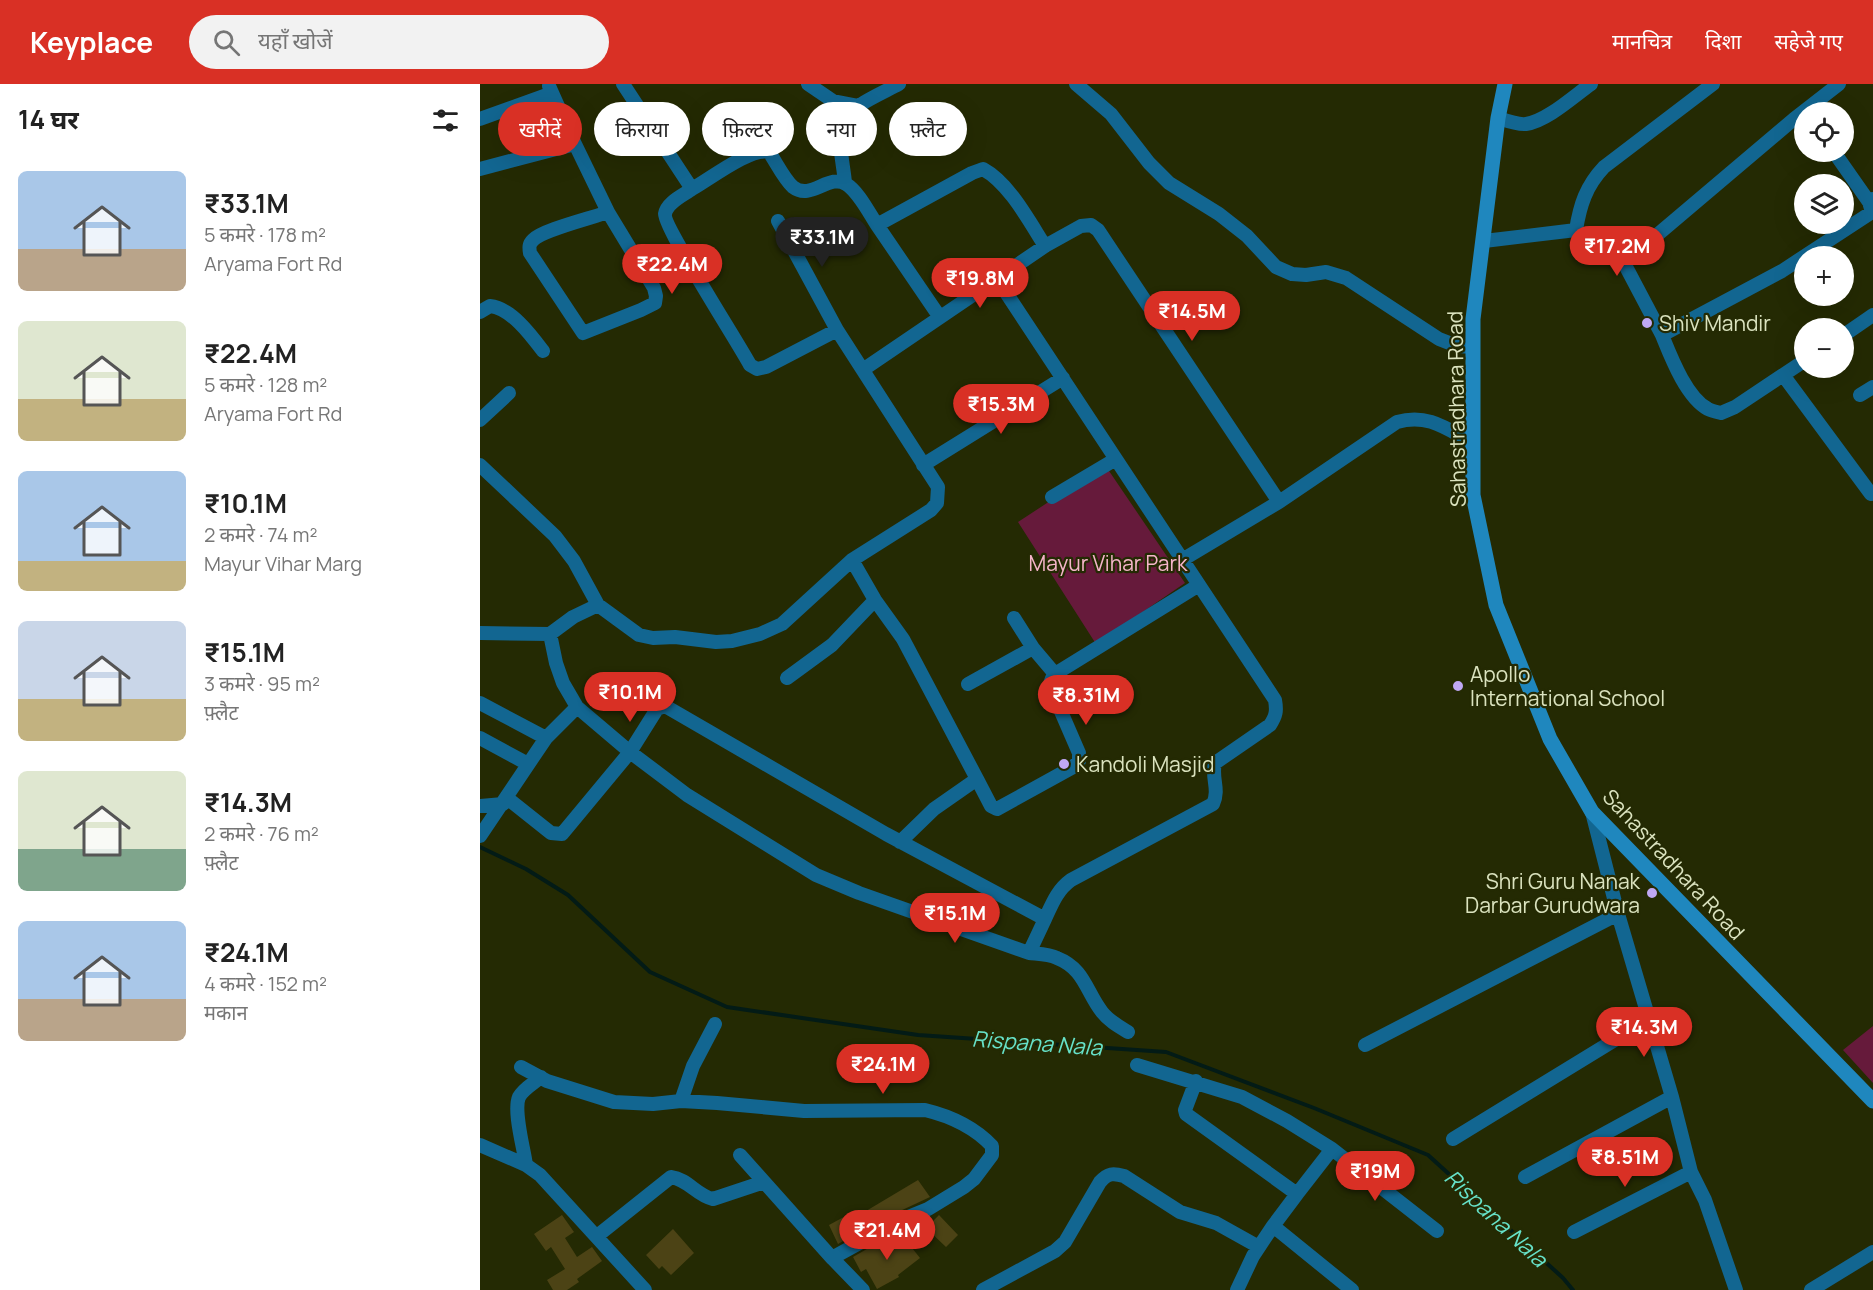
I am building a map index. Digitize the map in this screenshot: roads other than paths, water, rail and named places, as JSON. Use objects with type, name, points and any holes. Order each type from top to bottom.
[{"type":"main road","name":"Sahastradhara Road","points":[[1505,84],[1498,118],[1473,319],[1473,495],[1496,605],[1550,739],[1592,812],[1873,1101]]},
{"type":"street","points":[[623,84],[692,189]]},
{"type":"street","points":[[808,84],[833,101],[838,102]]},
{"type":"street","points":[[866,102],[899,84]]},
{"type":"street","points":[[1076,84],[1111,114],[1149,163],[1169,183],[1219,214],[1247,236],[1276,267],[1292,274],[1306,276],[1326,272],[1340,276],[1439,339],[1457,346],[1473,347]]},
{"type":"street","points":[[1498,118],[1524,125],[1532,123],[1544,118],[1591,84]]},
{"type":"street","points":[[1576,230],[1580,207],[1594,177],[1713,84]]},
{"type":"street","points":[[1818,102],[1839,84]]},
{"type":"street","points":[[480,119],[550,88],[556,102]]},
{"type":"street","points":[[1623,263],[1794,122]]},
{"type":"street","points":[[837,330],[766,367],[757,369],[750,365],[680,247],[665,217],[665,211],[670,204],[762,150],[770,152],[792,186],[806,192],[837,180],[845,183],[852,188],[939,316]]},
{"type":"street","points":[[480,169],[529,156]]},
{"type":"street","points":[[581,156],[608,212],[654,288],[656,296],[655,303],[583,333],[528,247],[531,241],[542,234],[608,212]]},
{"type":"street","points":[[842,156],[845,183]]},
{"type":"street","points":[[1662,335],[1782,271],[1872,207],[1841,162]]},
{"type":"street","points":[[877,225],[983,169],[993,174],[1023,211],[1045,246]]},
{"type":"street","points":[[480,465],[555,536],[574,561],[598,605],[639,635],[653,638],[675,636],[716,642],[732,641],[760,634],[782,624],[852,560],[931,510],[937,504],[938,487],[837,330],[778,221]]},
{"type":"street","points":[[864,369],[1045,246],[1081,226],[1091,225],[1098,230],[1279,502]]},
{"type":"street","points":[[1484,241],[1576,230],[1599,241],[1623,263],[1662,335],[1674,364],[1693,396],[1707,408],[1721,413],[1735,407],[1794,368]]},
{"type":"street","points":[[997,279],[1275,700],[1276,716],[1270,725],[1215,763],[1213,772],[1217,795],[1213,804],[1064,885],[1055,898],[1029,953]]},
{"type":"street","points":[[480,312],[490,306],[502,310],[527,330],[543,351]]},
{"type":"street","points":[[1854,328],[1873,315]]},
{"type":"street","points":[[1784,375],[1872,494]]},
{"type":"street","points":[[923,465],[1063,378]]},
{"type":"street","points":[[1860,395],[1873,387]]},
{"type":"street","points":[[480,420],[509,393]]},
{"type":"street","points":[[1182,560],[1279,502],[1397,422],[1411,418],[1422,419],[1440,425],[1473,443]]},
{"type":"street","points":[[1052,497],[1116,459]]},
{"type":"street","points":[[852,560],[875,600],[903,639],[991,806],[998,809],[1063,773],[1078,761],[1077,745],[1050,686],[1055,674],[1199,585]]},
{"type":"street","points":[[787,678],[832,645],[875,600]]},
{"type":"street","points":[[480,633],[550,634],[573,617],[598,605]]},
{"type":"street","points":[[1014,618],[1033,648],[1055,674]]},
{"type":"street","points":[[550,634],[563,683],[577,707],[630,753],[687,795],[816,875],[859,893],[1029,953],[1057,957],[1075,969],[1088,985],[1101,1011],[1113,1023],[1128,1032]]},
{"type":"street","points":[[968,684],[1033,648]]},
{"type":"street","points":[[480,703],[546,738]]},
{"type":"street","points":[[480,806],[502,804],[551,833],[562,834],[630,753],[657,710],[665,706],[900,842],[1045,919]]},
{"type":"street","points":[[480,836],[546,738],[577,707]]},
{"type":"street","points":[[480,738],[528,764]]},
{"type":"street","points":[[900,842],[933,809],[977,779]]},
{"type":"street","points":[[1592,812],[1618,914],[1672,1097],[1691,1172],[1705,1200],[1736,1290]]},
{"type":"street","points":[[1365,1045],[1618,914]]},
{"type":"street","points":[[1453,1140],[1649,1018]]},
{"type":"street","points":[[681,1101],[693,1066],[715,1024]]},
{"type":"street","points":[[1137,1065],[1242,1096],[1332,1149],[1437,1231]]},
{"type":"street","points":[[521,1067],[581,1093],[614,1102],[653,1104],[681,1101],[804,1111],[925,1110],[943,1114],[967,1126],[992,1146],[992,1155],[974,1179],[964,1187],[928,1209],[901,1220],[832,1258]]},
{"type":"street","points":[[526,1165],[518,1109],[519,1097],[541,1077]]},
{"type":"street","points":[[1196,1081],[1185,1110],[1186,1114],[1297,1194]]},
{"type":"street","points":[[1525,1177],[1672,1097]]},
{"type":"street","points":[[480,1145],[526,1165],[540,1174],[645,1290]]},
{"type":"street","points":[[1237,1290],[1259,1246],[1332,1149]]},
{"type":"street","points":[[740,1155],[863,1290]]},
{"type":"street","points":[[1574,1232],[1691,1172]]},
{"type":"street","points":[[983,1290],[1055,1251],[1065,1242],[1100,1182],[1106,1175],[1114,1173],[1124,1176],[1180,1212],[1216,1223],[1259,1246]]},
{"type":"street","points":[[597,1236],[671,1177],[681,1179],[706,1198],[713,1200],[764,1182]]},
{"type":"street","points":[[1273,1226],[1352,1290]]},
{"type":"street","points":[[1811,1290],[1873,1252]]},
{"type":"waterway","name":"Rispana Nala","points":[[480,847],[526,869],[568,895],[650,972],[727,1007],[918,1035],[1166,1052],[1314,1108],[1428,1155],[1563,1278],[1573,1290]]},
{"type":"place","name":"Shiv Mandir","points":[[1647,323]]},
{"type":"place","name":"Apollo International School","points":[[1458,686]]},
{"type":"place","name":"Kandoli Masjid","points":[[1064,764]]},
{"type":"place","name":"Shri Guru Nanak Darbar Gurudwara","points":[[1652,893]]},
{"type":"park label","name":"Mayur Vihar Park","points":[[1108,563]]}]
